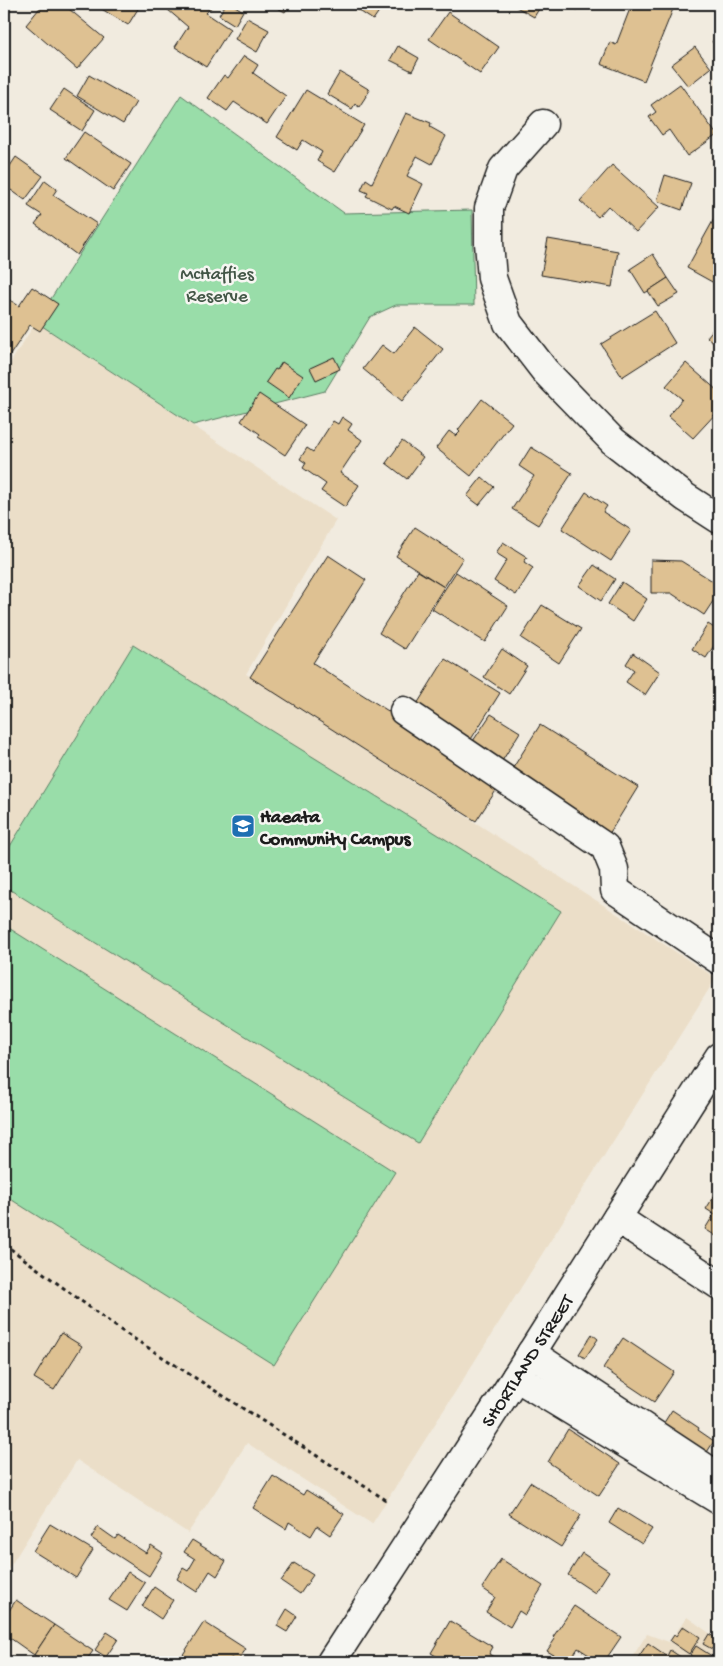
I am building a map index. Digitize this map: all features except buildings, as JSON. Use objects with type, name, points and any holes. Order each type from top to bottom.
[{"type":"street","points":[[543,124],[503,169],[490,208],[489,243],[492,278],[508,323],[545,371],[613,441],[686,497],[719,519]]},
{"type":"street","points":[[404,711],[606,847],[614,869],[616,890],[719,960]]},
{"type":"street","name":"SHORTLAND STREET","points":[[331,1662],[516,1377],[719,1057]]},
{"type":"street","points":[[617,1218],[719,1285]]},
{"type":"street","points":[[531,1353],[719,1477]]},
{"type":"street","points":[[516,1377],[719,1500]]},
{"type":"path","points":[[4,1244],[142,1344],[390,1502]]},
{"type":"shaded area","name":"Haeata Community Campus","points":[[36,322],[336,520],[246,674],[716,978],[372,1524],[247,1443],[188,1533],[77,1460],[4,1576],[4,373]]},
{"type":"shaded area","points":[[687,1617],[719,1640],[719,1662],[629,1662],[647,1634],[669,1642]]},
{"type":"green space","name":"McHaffies Reserve","points":[[181,95],[344,213],[472,210],[474,305],[396,305],[370,317],[325,391],[193,425],[36,322]]},
{"type":"green space","points":[[133,645],[561,911],[418,1143],[4,886],[4,856]]},
{"type":"green space","points":[[4,925],[395,1172],[274,1365],[4,1195]]},
{"type":"place","name":"Haeata Community Campus","points":[[243,826]]}]
